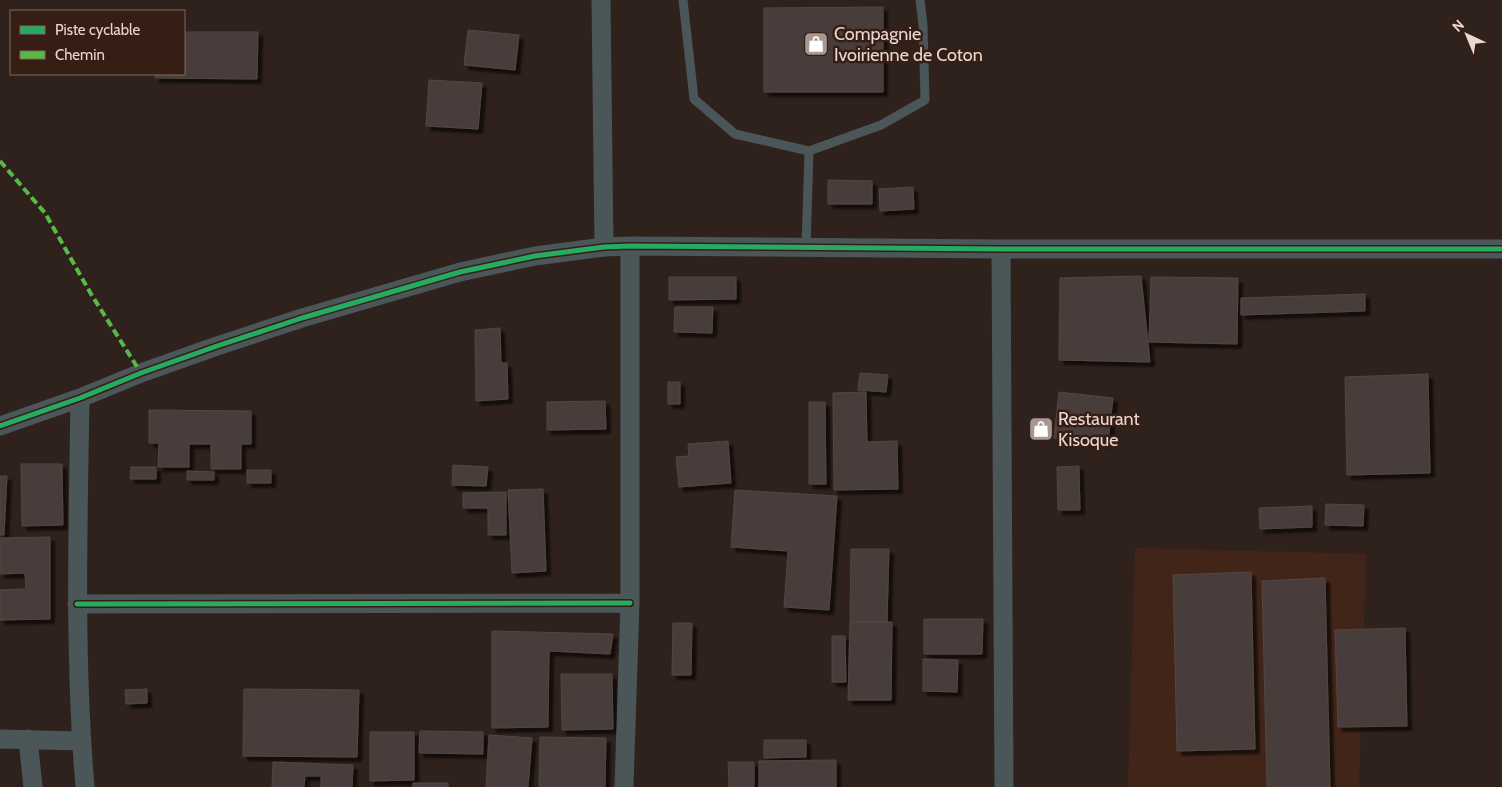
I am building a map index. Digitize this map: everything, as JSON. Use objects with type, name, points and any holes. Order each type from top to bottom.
[{"type":"street","points":[[601,0],[604,247]]},
{"type":"street","points":[[624,787],[630,604],[630,246]]},
{"type":"street","points":[[0,426],[80,398],[141,373],[302,318],[460,272],[508,261],[604,247],[1001,249],[1502,248]]},
{"type":"street","points":[[1001,249],[1004,787]]},
{"type":"street","points":[[80,398],[77,604],[81,741],[85,787]]},
{"type":"street","points":[[77,604],[630,604]]},
{"type":"street","points":[[0,739],[81,741]]},
{"type":"street","points":[[28,739],[34,787]]},
{"type":"lane","points":[[683,0],[694,99],[735,134],[809,150],[881,124],[925,100],[923,25],[920,0]]},
{"type":"lane","points":[[806,248],[809,150]]},
{"type":"shaded area","points":[[1135,548],[1366,554],[1359,787],[1128,787]]},
{"type":"building","points":[[883,7],[883,92],[764,92],[764,8]]},
{"type":"building","points":[[468,30],[519,35],[515,70],[464,65]]},
{"type":"building","points":[[185,32],[258,32],[257,79],[155,78],[155,75],[185,75]]},
{"type":"building","points":[[429,80],[482,83],[478,129],[426,126]]},
{"type":"building","points":[[828,180],[872,181],[872,204],[828,204]]},
{"type":"building","points":[[913,187],[914,209],[880,211],[879,189]]},
{"type":"building","points":[[1141,276],[1150,362],[1059,360],[1060,278]]},
{"type":"building","points":[[669,277],[736,277],[736,299],[669,300]]},
{"type":"building","points":[[1151,277],[1238,278],[1237,344],[1149,342]]},
{"type":"building","points":[[1365,294],[1365,311],[1241,315],[1241,298]]},
{"type":"building","points":[[675,307],[713,307],[712,333],[674,332]]},
{"type":"building","points":[[500,328],[501,363],[507,363],[508,399],[476,401],[475,330]]},
{"type":"building","points":[[860,373],[888,375],[886,392],[858,390]]},
{"type":"building","points":[[1428,374],[1430,473],[1347,475],[1345,377]]},
{"type":"building","points":[[668,382],[680,382],[680,404],[668,404]]},
{"type":"building","points":[[866,392],[867,442],[897,441],[898,489],[834,490],[833,393]]},
{"type":"building","points":[[1059,392],[1113,398],[1108,443],[1054,438]]},
{"type":"building","points":[[605,401],[606,429],[547,430],[547,402]]},
{"type":"building","points":[[809,402],[825,402],[826,484],[809,484]]},
{"type":"building","points":[[149,410],[251,411],[251,444],[241,444],[241,469],[211,469],[211,444],[189,444],[189,467],[158,467],[159,443],[149,443]]},
{"type":"building","points":[[728,441],[731,483],[679,487],[676,457],[689,456],[688,444]]},
{"type":"building","points":[[21,464],[62,464],[63,525],[22,526]]},
{"type":"building","points":[[453,465],[488,467],[486,486],[452,485]]},
{"type":"building","points":[[1079,466],[1080,510],[1058,510],[1057,467]]},
{"type":"building","points":[[131,467],[156,467],[156,479],[130,479]]},
{"type":"building","points":[[247,470],[271,470],[271,483],[247,483]]},
{"type":"building","points":[[187,471],[214,472],[214,480],[187,480]]},
{"type":"building","points":[[0,476],[7,476],[4,535],[0,535]]},
{"type":"building","points":[[543,489],[546,571],[512,573],[508,490]]},
{"type":"building","points":[[735,490],[837,496],[829,610],[784,607],[788,551],[731,547]]},
{"type":"building","points":[[506,492],[506,535],[488,535],[488,508],[463,508],[463,493]]},
{"type":"building","points":[[1326,504],[1364,505],[1363,526],[1325,525]]},
{"type":"building","points":[[1312,506],[1312,527],[1260,529],[1259,508]]},
{"type":"building","points":[[50,537],[50,619],[0,620],[0,590],[26,589],[25,573],[0,574],[0,538]]},
{"type":"building","points":[[851,549],[889,549],[887,622],[850,622]]},
{"type":"building","points":[[1251,572],[1255,749],[1177,751],[1173,575]]},
{"type":"building","points":[[1325,578],[1330,787],[1267,787],[1262,581]]},
{"type":"building","points":[[924,619],[983,619],[982,654],[924,654]]},
{"type":"building","points":[[850,622],[892,622],[891,700],[848,700]]},
{"type":"building","points":[[673,623],[692,623],[691,675],[672,675]]},
{"type":"building","points":[[1405,628],[1407,726],[1338,727],[1335,630]]},
{"type":"building","points":[[492,631],[613,634],[610,654],[549,651],[548,727],[492,728]]},
{"type":"building","points":[[832,636],[845,636],[846,682],[832,682]]},
{"type":"building","points":[[923,659],[958,660],[957,692],[923,691]]},
{"type":"building","points":[[561,674],[612,674],[613,729],[562,730]]},
{"type":"building","points":[[147,689],[147,703],[126,704],[125,690]]},
{"type":"building","points":[[244,689],[359,690],[357,757],[243,756]]},
{"type":"building","points":[[420,731],[483,732],[483,754],[419,753]]},
{"type":"building","points":[[370,732],[414,732],[414,780],[370,781]]},
{"type":"building","points":[[489,735],[532,738],[528,787],[486,787]]},
{"type":"building","points":[[540,737],[606,738],[605,787],[539,787]]},
{"type":"building","points":[[764,740],[806,740],[806,757],[764,758]]},
{"type":"building","points":[[836,760],[836,787],[759,787],[759,761]]},
{"type":"building","points":[[273,762],[353,765],[352,787],[321,787],[321,776],[305,776],[304,787],[272,787]]},
{"type":"building","points":[[728,762],[754,762],[754,787],[729,787]]},
{"type":"building","points":[[413,783],[448,783],[448,787],[413,787]]},
{"type":"marked path","points":[[0,161],[45,213],[91,294],[141,373]]},
{"type":"cycle path","points":[[0,426],[80,398],[141,373],[302,318],[460,272],[535,256],[604,247],[1502,249]]},
{"type":"cycle path","points":[[77,604],[630,603]]},
{"type":"place","name":"Compagnie Ivoirienne de Coton","points":[[816,44]]},
{"type":"place","name":"Restaurant Kisoque","points":[[1041,429]]}]
